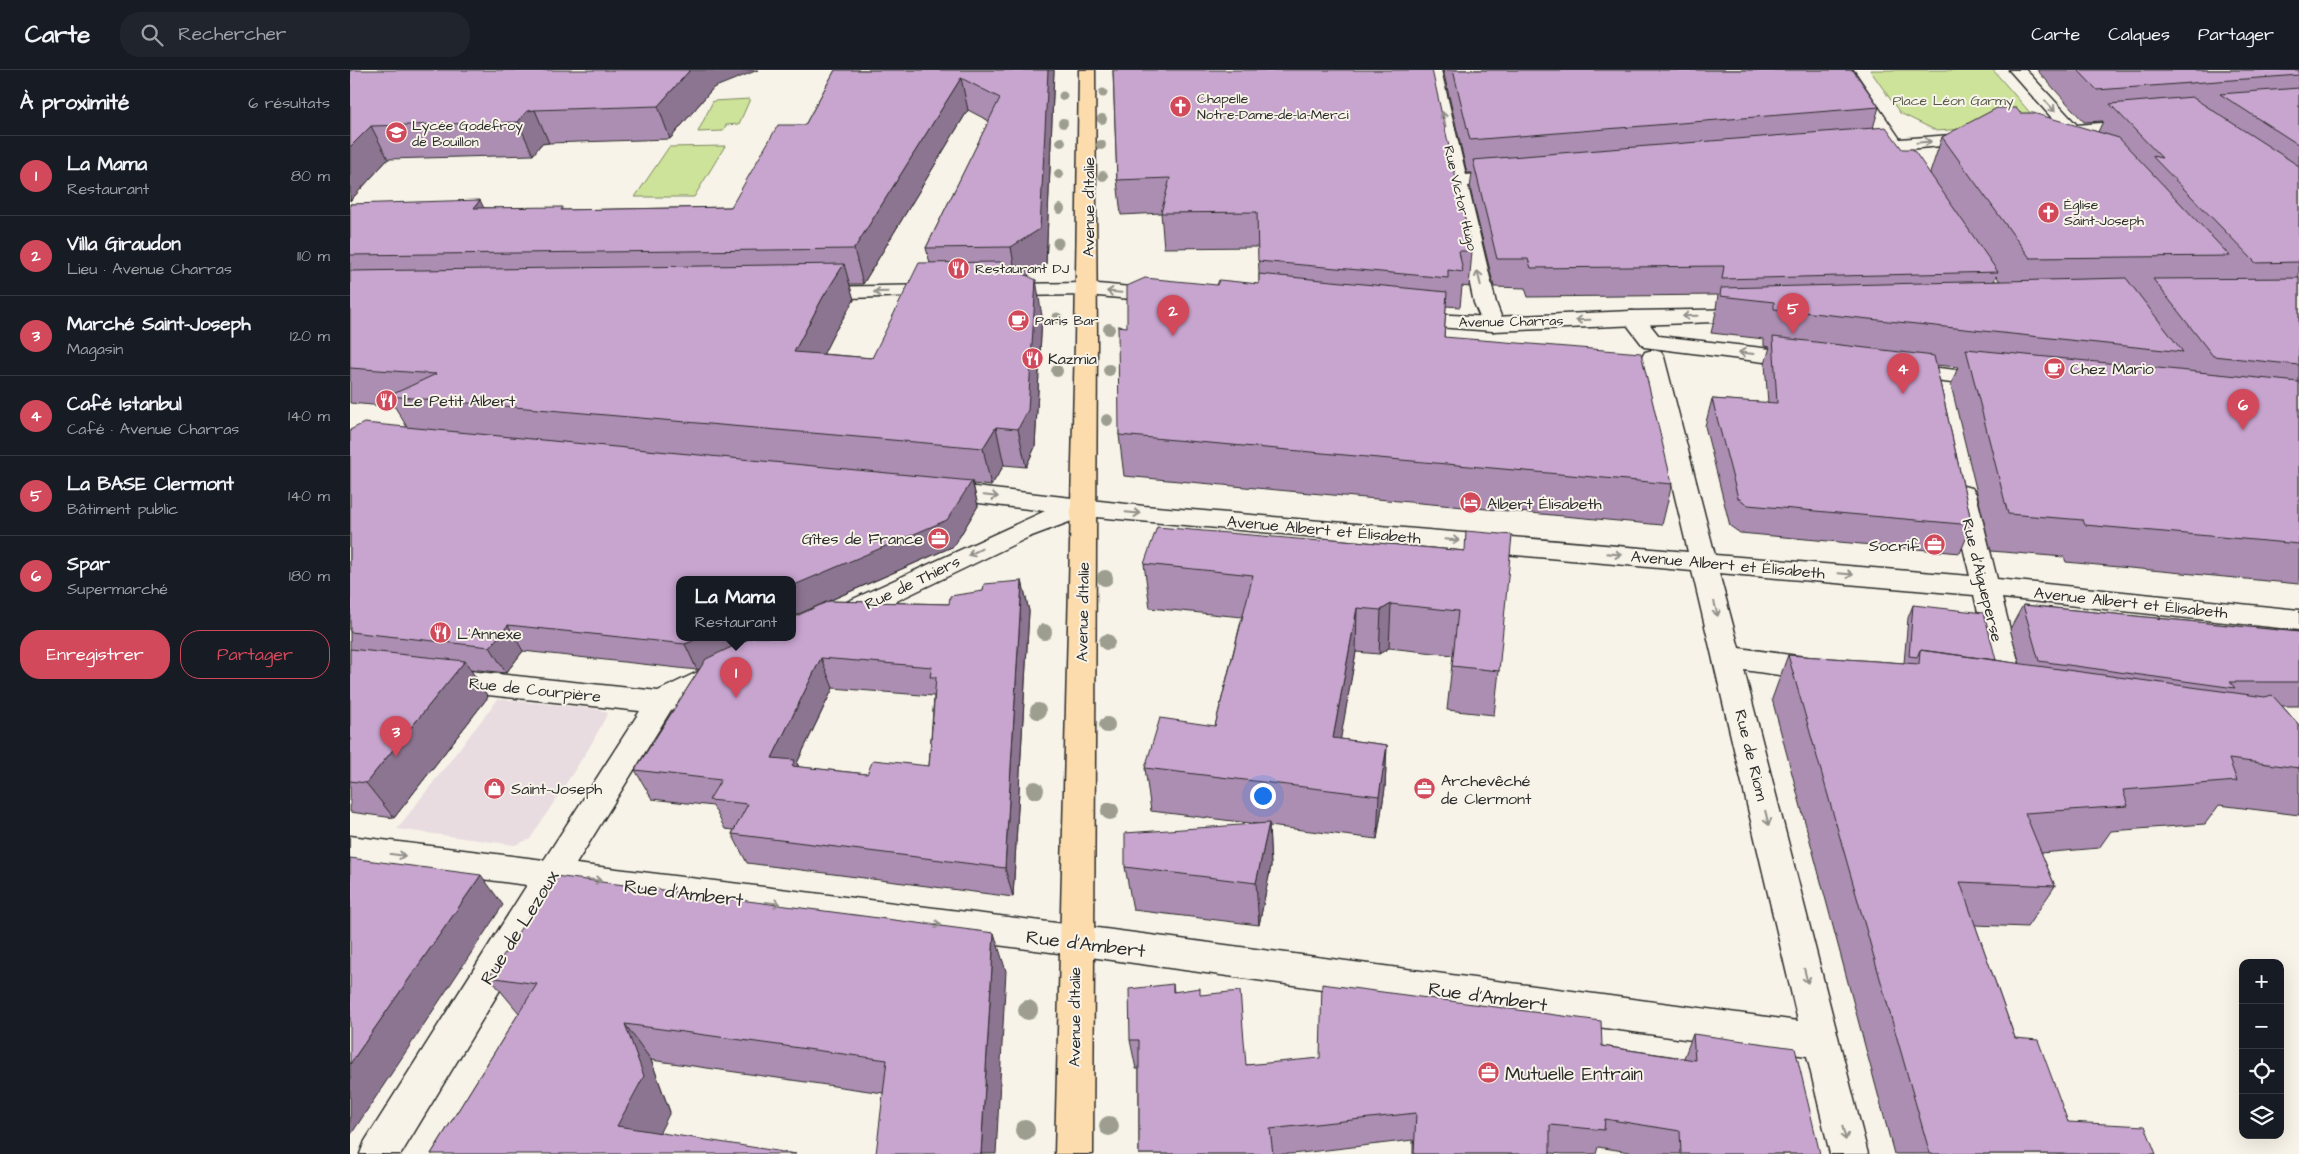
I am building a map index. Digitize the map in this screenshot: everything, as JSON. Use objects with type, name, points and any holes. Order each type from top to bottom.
[{"type":"main road","name":"Avenue d'Italie","points":[[1074,1154],[1075,941],[1085,508],[1087,70]]},
{"type":"street","name":"Rue Victor Hugo","points":[[1434,70],[1485,303],[1493,324]]},
{"type":"street","points":[[1845,70],[1915,174]]},
{"type":"street","points":[[2017,70],[2094,155]]},
{"type":"street","points":[[2033,133],[2154,124]]},
{"type":"street","points":[[1848,148],[1994,136]]},
{"type":"street","points":[[1457,181],[1521,176]]},
{"type":"street","points":[[792,293],[1087,289],[1186,298]]},
{"type":"street","name":"Avenue Charras","points":[[1392,317],[1493,324],[1632,317],[1769,314]]},
{"type":"street","points":[[1632,317],[1652,342],[1828,362]]},
{"type":"street","name":"Rue de Riom","points":[[1653,356],[1849,1154]]},
{"type":"street","points":[[1877,368],[1938,386],[2013,383]]},
{"type":"street","name":"Rue d'Aigueperse","points":[[1958,473],[1984,587],[2012,696]]},
{"type":"street","name":"Avenue Albert et Élisabeth","points":[[915,489],[992,496],[1085,508],[1984,587],[2299,620]]},
{"type":"street","name":"Rue de Thiers","points":[[817,627],[1048,518],[1085,508]]},
{"type":"street","points":[[1728,657],[1845,673]]},
{"type":"street","points":[[661,702],[738,665]]},
{"type":"street","name":"Rue de Courpière","points":[[418,676],[661,702]]},
{"type":"street","points":[[1983,692],[2041,700]]},
{"type":"street","name":"Rue de Lezoux","points":[[379,1154],[551,875],[661,702]]},
{"type":"street","name":"Rue d'Ambert","points":[[350,849],[1075,941],[1822,1041]]},
{"type":"shaded area","name":"Saint-Joseph","points":[[498,699],[598,709],[608,713],[589,748],[530,839],[515,845],[397,829]]},
{"type":"green space","name":"Place Léon Garmy","points":[[1870,70],[1993,70],[2039,123],[1937,131],[1900,113]]},
{"type":"green space","points":[[750,99],[739,124],[726,125],[723,131],[698,132],[713,101]]},
{"type":"green space","points":[[725,146],[694,197],[635,197],[669,147]]},
{"type":"building","points":[[350,70],[690,70],[658,106],[535,110],[527,111],[518,122],[371,126],[350,147]]},
{"type":"building","points":[[835,70],[1048,70],[1040,229],[1011,247],[926,248],[1000,98],[961,78],[854,249],[350,255],[350,204],[480,200],[474,208],[563,207],[561,210],[731,207],[778,125],[805,125]]},
{"type":"building","points":[[1113,70],[1432,70],[1472,251],[1459,251],[1463,272],[1448,270],[1448,278],[1258,261],[1257,212],[1161,213],[1170,178],[1117,180]]},
{"type":"building","points":[[1453,70],[1853,70],[1879,107],[1470,140]]},
{"type":"building","points":[[2078,70],[2299,70],[2299,75],[2097,90]]},
{"type":"building","points":[[2299,88],[2299,145],[2220,94]]},
{"type":"building","points":[[2192,97],[2299,166],[2299,262],[2256,263],[2152,156],[2162,158],[2110,104]]},
{"type":"building","points":[[1997,108],[2016,108],[2020,113],[2033,113],[2119,138],[2230,256],[2030,258],[1942,137]]},
{"type":"building","points":[[1886,127],[1902,149],[1913,149],[1998,272],[1722,279],[1724,266],[1531,268],[1528,259],[1497,259],[1473,160]]},
{"type":"building","points":[[1000,262],[1036,280],[1028,410],[1018,429],[996,427],[983,448],[389,396],[436,374],[350,368],[350,271],[844,264],[823,297],[794,352],[872,358],[919,263]]},
{"type":"building","points":[[1259,274],[1447,292],[1444,337],[1641,353],[1672,484],[1119,435],[1118,326],[1127,327],[1127,286],[1145,278],[1217,285],[1219,280],[1259,284]]},
{"type":"building","points":[[2126,278],[2183,352],[1774,309],[1774,302],[1720,296],[1721,288]]},
{"type":"building","points":[[2299,278],[2299,365],[2213,356],[2153,279]]},
{"type":"building","points":[[1773,337],[1934,356],[1972,525],[1748,505],[1738,498],[1712,399],[1777,403]]},
{"type":"building","points":[[1966,349],[2299,382],[2299,544],[2085,525],[2083,520],[2008,514]]},
{"type":"building","points":[[364,423],[972,481],[947,520],[796,584],[796,576],[676,576],[676,641],[692,641],[685,644],[508,625],[490,647],[350,632],[350,430]]},
{"type":"building","points":[[1157,527],[1321,541],[1322,538],[1465,551],[1466,531],[1512,535],[1499,671],[1452,666],[1458,611],[1391,604],[1381,610],[1357,608],[1333,738],[1387,745],[1379,796],[1145,768],[1160,718],[1215,726],[1253,575],[1144,564]]},
{"type":"building","points":[[1022,581],[1005,868],[732,834],[748,804],[709,800],[721,780],[635,770],[706,659],[744,641],[796,641],[796,616],[829,601],[949,604],[950,596],[983,591],[984,584]],"holes":[[[821,658],[932,667],[930,677],[936,677],[929,766],[873,760],[867,774],[792,766],[795,760],[772,758]]]},
{"type":"building","points":[[1913,605],[1984,613],[1996,660],[1920,650],[1917,657],[1909,656]]},
{"type":"building","points":[[2023,605],[2299,632],[2299,682],[2230,682],[2235,688],[2039,661]]},
{"type":"building","points":[[350,649],[465,661],[366,783],[350,781]]},
{"type":"building","points":[[1920,650],[2265,697],[2272,695],[2299,725],[2299,768],[2229,759],[2237,781],[2123,790],[2128,806],[2025,813],[2055,886],[1960,882],[2015,1038],[2038,1040],[2068,1122],[2145,1126],[2156,1154],[1930,1154],[1788,655],[1919,664]]},
{"type":"building","points":[[1269,823],[1256,883],[1125,867],[1125,833]]},
{"type":"building","points":[[350,858],[481,875],[350,1064]]},
{"type":"building","points":[[555,876],[994,933],[981,1154],[876,1154],[887,1060],[625,1024],[644,1076],[617,1126],[796,1154],[431,1154],[537,984],[489,977]]},
{"type":"building","points":[[1173,984],[1173,992],[1200,988],[1200,995],[1240,991],[1246,1065],[1320,1058],[1322,984],[1601,1021],[1602,1046],[1695,1060],[1693,1034],[1795,1048],[1820,1154],[1681,1154],[1680,1131],[1605,1119],[1604,1130],[1550,1125],[1550,1154],[1414,1154],[1416,1113],[1270,1129],[1273,1154],[1139,1154],[1139,1040],[1130,1040],[1129,989]]},
{"type":"place","name":"Chapelle Notre-Dame-de-la-Merci","points":[[1181,106]]},
{"type":"place","name":"Lycée Godefroy de Bouillon","points":[[396,133]]},
{"type":"place","name":"Église Saint-Joseph","points":[[2048,212]]},
{"type":"place","name":"Restaurant DJ","points":[[959,268]]},
{"type":"place","name":"Paris Bar","points":[[1019,320]]},
{"type":"place","name":"La BASE Clermont","points":[[1793,334]]},
{"type":"place","name":"Villa Giraudon","points":[[1173,336]]},
{"type":"place","name":"Kazmia","points":[[1032,358]]},
{"type":"place","name":"Chez Mario","points":[[2054,368]]},
{"type":"place","name":"Café Istanbul","points":[[1903,394]]},
{"type":"place","name":"Le Petit Albert","points":[[387,400]]},
{"type":"place","name":"Spar","points":[[2243,430]]},
{"type":"place","name":"Albert Élisabeth","points":[[1471,503]]},
{"type":"place","name":"Gîtes de France","points":[[939,538]]},
{"type":"place","name":"Socrif","points":[[1935,545]]},
{"type":"place","name":"L'Annexe","points":[[441,633]]},
{"type":"place","name":"La Mama","points":[[736,698]]},
{"type":"place","name":"Marché Saint-Joseph","points":[[396,757]]},
{"type":"place","name":"Saint-Joseph","points":[[495,788]]},
{"type":"place","name":"Archevêché de Clermont","points":[[1425,789]]},
{"type":"place","name":"Mutuelle Entrain","points":[[1489,1073]]}]
